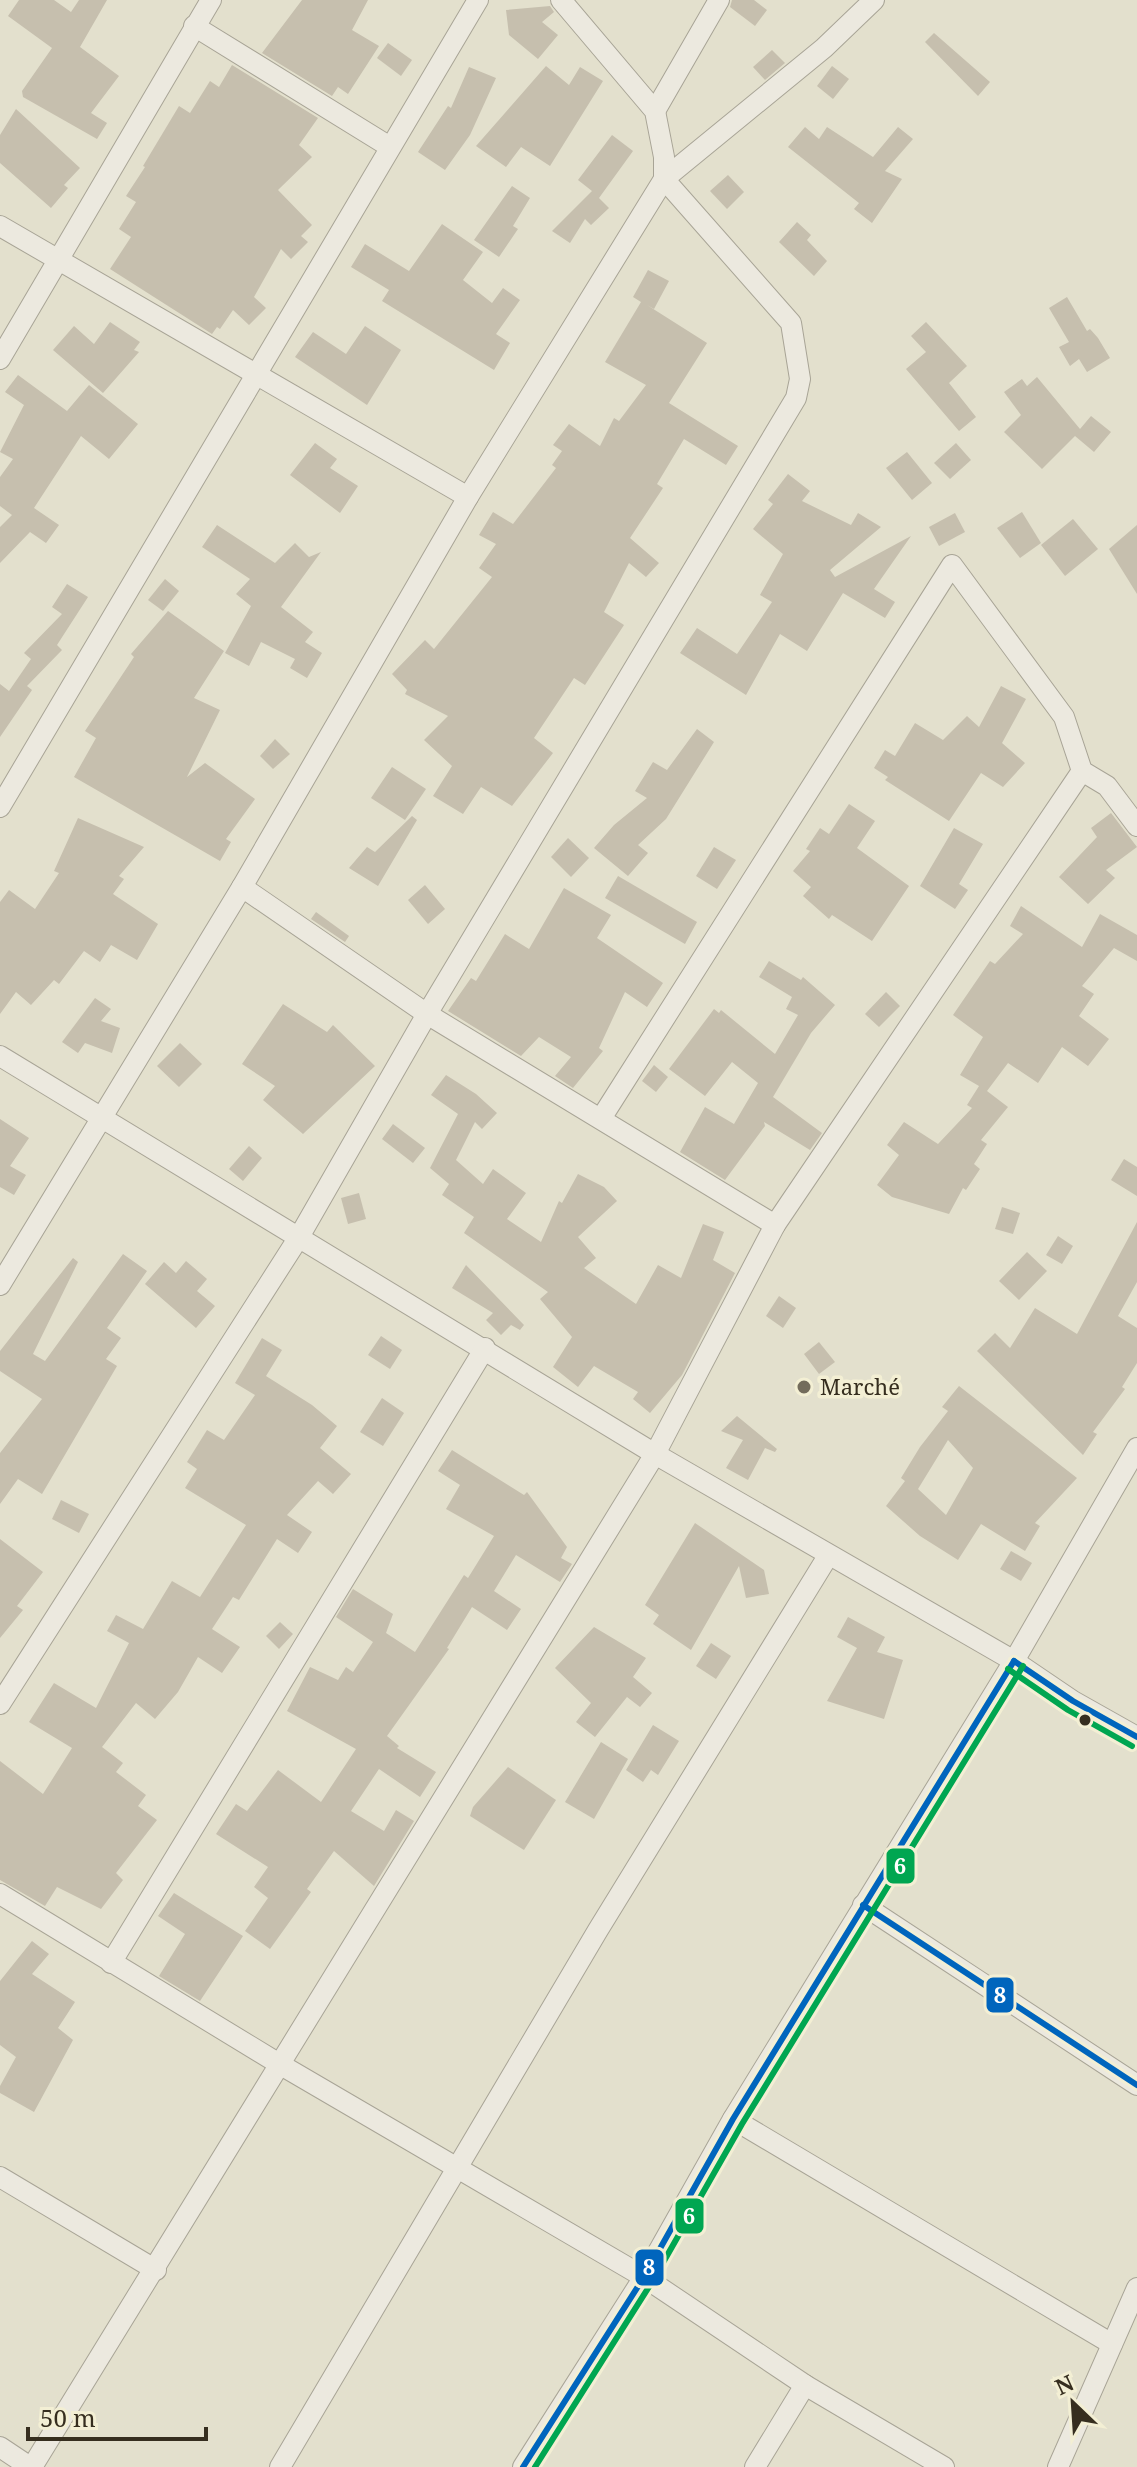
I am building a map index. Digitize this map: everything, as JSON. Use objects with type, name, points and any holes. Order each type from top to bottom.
[{"type":"street","points":[[0,359],[211,0]]},
{"type":"street","points":[[0,807],[253,374],[478,0]]},
{"type":"street","points":[[0,1704],[299,1237],[427,1014],[796,398],[798,354],[791,323],[664,179],[664,157],[655,111],[561,0]]},
{"type":"street","points":[[655,111],[719,0]]},
{"type":"street","points":[[0,1285],[242,887],[468,497],[664,179],[824,48],[874,0]]},
{"type":"street","points":[[194,26],[390,147]]},
{"type":"street","points":[[0,226],[468,497]]},
{"type":"street","points":[[602,1117],[952,565],[1064,717],[1082,771],[1107,786],[1137,826]]},
{"type":"street","points":[[0,2447],[31,2467],[156,2270],[655,1454],[775,1225],[1082,771]]},
{"type":"street","points":[[242,887],[427,1014],[602,1117],[775,1225]]},
{"type":"street","points":[[0,1056],[655,1454],[1014,1661],[1073,1701],[1137,1737]]},
{"type":"street","points":[[111,1963],[485,1348]]},
{"type":"street","points":[[523,2467],[644,2277],[733,2119],[1014,1661],[1137,1448]]},
{"type":"street","points":[[280,2467],[598,1930],[828,1556]]},
{"type":"street","points":[[0,1894],[281,2065],[644,2277],[805,2385],[944,2467]]},
{"type":"street","points":[[863,1905],[1137,2085]]},
{"type":"street","points":[[733,2119],[1112,2344]]},
{"type":"street","points":[[0,2177],[156,2270]]},
{"type":"street","points":[[1058,2467],[1137,2288]]},
{"type":"street","points":[[755,2467],[805,2385]]},
{"type":"building","points":[[19,0],[54,0],[71,12],[79,0],[107,0],[80,47],[119,76],[91,113],[107,123],[97,139],[23,97],[22,91],[52,48],[8,16]]},
{"type":"building","points":[[302,0],[368,0],[352,30],[379,46],[348,94],[338,87],[332,96],[262,53]]},
{"type":"building","points":[[732,0],[754,0],[767,10],[755,26],[730,7]]},
{"type":"building","points":[[550,6],[554,12],[542,22],[558,35],[538,59],[509,35],[506,10]]},
{"type":"building","points":[[934,33],[990,82],[978,96],[925,42]]},
{"type":"building","points":[[388,43],[412,60],[401,76],[377,58]]},
{"type":"building","points":[[772,50],[785,63],[765,80],[753,67]]},
{"type":"building","points":[[232,65],[318,118],[299,145],[312,157],[278,190],[312,225],[301,236],[308,242],[291,259],[281,249],[254,297],[266,308],[249,325],[233,310],[220,329],[217,327],[212,334],[110,269],[131,237],[119,229],[136,202],[126,196],[143,166],[179,106],[190,113],[210,81],[219,87]]},
{"type":"building","points":[[546,66],[569,85],[580,67],[603,81],[550,166],[521,147],[506,167],[476,146]]},
{"type":"building","points":[[832,66],[849,79],[833,99],[817,86]]},
{"type":"building","points":[[469,67],[496,78],[470,135],[445,170],[418,152],[448,106],[451,108]]},
{"type":"building","points":[[16,109],[80,168],[64,185],[68,188],[51,208],[0,163],[0,135]]},
{"type":"building","points":[[805,127],[819,139],[827,127],[873,157],[898,127],[913,139],[885,171],[902,179],[872,223],[854,209],[859,203],[788,147]]},
{"type":"building","points":[[612,135],[633,151],[599,198],[609,208],[591,225],[585,219],[570,243],[552,231],[592,191],[578,180]]},
{"type":"building","points":[[728,175],[744,192],[727,209],[710,191]]},
{"type":"building","points":[[512,186],[530,198],[513,226],[518,229],[499,257],[474,240]]},
{"type":"building","points":[[797,222],[811,235],[807,240],[827,261],[814,276],[779,242]]},
{"type":"building","points":[[442,224],[483,252],[463,280],[492,303],[503,288],[520,300],[496,334],[510,343],[494,370],[382,301],[389,290],[351,267],[365,244],[409,271]]},
{"type":"building","points":[[648,270],[669,281],[654,309],[647,305],[707,343],[669,403],[738,446],[726,465],[684,439],[657,484],[663,488],[630,538],[659,563],[646,577],[629,563],[604,612],[624,625],[585,685],[574,678],[534,738],[553,753],[512,806],[481,787],[463,814],[433,796],[452,766],[424,740],[448,716],[405,694],[407,690],[392,674],[425,640],[434,649],[492,577],[479,568],[496,544],[479,535],[493,512],[513,524],[556,468],[552,465],[562,451],[553,445],[569,424],[600,446],[614,418],[619,421],[646,385],[605,362],[641,302],[633,297]]},
{"type":"building","points":[[1067,297],[1087,331],[1090,329],[1098,338],[1110,358],[1087,372],[1079,359],[1070,366],[1059,347],[1069,342],[1049,308]]},
{"type":"building","points":[[110,322],[140,342],[134,350],[139,352],[103,393],[53,350],[74,326],[94,344]]},
{"type":"building","points":[[926,322],[967,366],[949,383],[976,417],[959,431],[906,369],[926,352],[911,336]]},
{"type":"building","points":[[365,326],[401,350],[367,405],[295,357],[313,332],[346,354]]},
{"type":"building","points":[[18,375],[67,411],[89,385],[138,424],[109,459],[81,436],[34,508],[59,525],[46,543],[30,532],[0,563],[0,527],[12,515],[0,506],[0,477],[13,459],[0,452],[24,405],[5,392]]},
{"type":"building","points":[[1037,377],[1080,429],[1091,416],[1111,432],[1094,452],[1075,436],[1042,469],[1004,432],[1021,415],[1004,392],[1022,379],[1027,386]]},
{"type":"building","points":[[315,443],[337,459],[330,468],[358,486],[340,513],[290,475]]},
{"type":"building","points":[[956,443],[971,460],[950,479],[934,463]]},
{"type":"building","points":[[907,452],[932,483],[912,500],[886,468]]},
{"type":"building","points":[[788,474],[810,491],[802,501],[851,525],[858,513],[881,527],[830,570],[835,577],[911,536],[874,589],[895,602],[885,618],[843,593],[807,651],[780,634],[746,695],[680,653],[697,628],[737,654],[772,602],[760,595],[783,554],[753,529],[773,504],[768,500]]},
{"type":"building","points":[[1022,512],[1041,543],[1020,558],[997,528]]},
{"type":"building","points":[[955,513],[965,532],[939,546],[929,527]]},
{"type":"building","points":[[1073,519],[1098,549],[1065,576],[1041,545]]},
{"type":"building","points":[[217,525],[275,563],[295,543],[309,557],[321,552],[281,607],[313,632],[305,642],[322,653],[307,678],[290,668],[295,659],[261,642],[249,666],[225,653],[251,606],[236,594],[250,579],[202,547]]},
{"type":"building","points":[[1137,525],[1137,594],[1109,549]]},
{"type":"building","points":[[165,579],[179,591],[163,611],[148,600]]},
{"type":"building","points":[[67,584],[88,597],[57,645],[62,650],[27,686],[32,690],[0,737],[0,684],[9,691],[31,659],[24,653],[62,614],[52,607]]},
{"type":"building","points":[[168,611],[224,651],[194,698],[220,710],[187,777],[205,763],[255,799],[226,839],[231,842],[220,861],[74,777],[96,738],[85,731],[134,657],[131,654]]},
{"type":"building","points":[[1001,686],[1026,699],[1002,743],[1025,763],[1003,787],[981,773],[949,821],[885,780],[888,777],[874,768],[885,750],[895,756],[915,723],[943,740],[967,716],[979,727]]},
{"type":"building","points":[[697,729],[714,742],[666,819],[638,845],[648,853],[628,876],[594,848],[614,825],[647,798],[635,791],[653,762],[667,770]]},
{"type":"building","points":[[275,739],[290,754],[273,769],[260,756]]},
{"type":"building","points":[[392,767],[426,789],[405,820],[371,798]]},
{"type":"building","points":[[849,804],[875,821],[857,848],[909,886],[872,941],[832,915],[829,919],[803,896],[811,887],[793,871],[810,851],[806,849],[820,828],[829,834]]},
{"type":"building","points":[[1111,813],[1137,847],[1106,870],[1115,878],[1088,904],[1059,877],[1097,837],[1091,828]]},
{"type":"building","points":[[412,816],[417,820],[378,886],[349,868],[367,847],[375,852]]},
{"type":"building","points":[[78,818],[144,847],[119,876],[124,879],[113,894],[158,924],[137,960],[111,945],[100,962],[84,951],[59,984],[54,980],[31,1005],[16,992],[0,1014],[0,902],[9,890],[35,909],[59,873],[54,871]]},
{"type":"building","points":[[954,828],[983,844],[959,884],[968,890],[955,909],[920,886]]},
{"type":"building","points":[[568,838],[589,858],[571,877],[551,857]]},
{"type":"building","points":[[714,847],[736,860],[717,889],[696,876]]},
{"type":"building","points":[[618,876],[697,922],[685,944],[605,898]]},
{"type":"building","points":[[425,885],[445,909],[428,924],[408,900]]},
{"type":"building","points":[[564,888],[611,915],[597,938],[663,983],[647,1007],[625,992],[599,1048],[603,1051],[573,1088],[555,1076],[571,1057],[539,1037],[521,1056],[448,1011],[471,978],[476,981],[505,934],[529,949]]},
{"type":"building","points":[[1021,906],[1082,947],[1100,914],[1137,935],[1137,961],[1114,948],[1082,986],[1094,994],[1079,1016],[1109,1039],[1088,1066],[1062,1047],[1038,1083],[1008,1063],[987,1091],[1008,1107],[981,1140],[987,1144],[974,1164],[980,1169],[966,1190],[963,1188],[949,1214],[892,1197],[877,1185],[899,1155],[887,1145],[904,1122],[938,1144],[972,1108],[967,1105],[979,1086],[960,1075],[983,1037],[953,1015],[990,961],[995,964],[1023,934],[1010,926]]},
{"type":"building","points":[[316,912],[349,936],[345,942],[311,919]]},
{"type":"building","points":[[769,961],[801,980],[803,977],[835,1005],[811,1033],[773,1097],[822,1133],[810,1150],[764,1122],[765,1126],[725,1180],[680,1152],[705,1107],[734,1124],[758,1083],[732,1062],[705,1096],[669,1069],[714,1009],[719,1013],[721,1010],[775,1054],[798,1015],[786,1009],[792,997],[759,977]]},
{"type":"building","points":[[886,992],[900,1006],[879,1027],[865,1014]]},
{"type":"building","points":[[95,998],[111,1009],[101,1021],[120,1028],[112,1053],[85,1043],[78,1053],[62,1042]]},
{"type":"building","points":[[283,1004],[327,1032],[333,1025],[375,1066],[303,1134],[263,1100],[275,1086],[242,1064]]},
{"type":"building","points":[[180,1043],[202,1064],[179,1087],[157,1066]]},
{"type":"building","points":[[654,1065],[668,1077],[656,1092],[642,1081]]},
{"type":"building","points":[[446,1075],[476,1094],[497,1113],[482,1129],[475,1122],[456,1160],[483,1184],[493,1169],[526,1193],[507,1219],[541,1242],[559,1201],[562,1203],[578,1174],[604,1187],[617,1201],[578,1237],[596,1258],[584,1268],[636,1304],[658,1265],[681,1278],[703,1224],[724,1232],[713,1260],[735,1273],[682,1375],[650,1413],[633,1399],[638,1392],[594,1366],[578,1387],[553,1367],[572,1337],[540,1299],[548,1292],[464,1233],[474,1217],[442,1195],[449,1184],[430,1168],[458,1114],[431,1095]]},
{"type":"building","points":[[0,1119],[29,1138],[10,1166],[26,1175],[14,1195],[0,1187]]},
{"type":"building","points":[[393,1124],[425,1148],[413,1163],[382,1139]]},
{"type":"building","points":[[249,1146],[262,1158],[243,1181],[229,1169]]},
{"type":"building","points":[[1124,1159],[1137,1167],[1137,1196],[1111,1180]]},
{"type":"building","points":[[359,1193],[366,1219],[348,1224],[341,1198]]},
{"type":"building","points":[[1002,1207],[1020,1213],[1013,1234],[995,1229]]},
{"type":"building","points":[[1137,1222],[1137,1282],[1118,1316],[1137,1328],[1137,1363],[1122,1387],[1125,1389],[1093,1432],[1097,1434],[1083,1455],[977,1351],[995,1333],[1010,1348],[1035,1308],[1077,1334]]},
{"type":"building","points":[[1058,1236],[1073,1246],[1062,1264],[1046,1255]]},
{"type":"building","points":[[1027,1252],[1047,1271],[1019,1300],[999,1281]]},
{"type":"building","points":[[123,1254],[147,1271],[107,1328],[121,1338],[106,1359],[117,1366],[42,1494],[18,1479],[0,1504],[0,1453],[42,1399],[0,1371],[0,1351],[73,1258],[78,1262],[33,1354],[45,1361]]},
{"type":"building","points":[[186,1261],[207,1279],[197,1291],[215,1306],[196,1328],[145,1284],[164,1262],[176,1273]]},
{"type":"building","points":[[466,1265],[524,1325],[520,1330],[511,1325],[501,1335],[486,1320],[493,1313],[452,1288]]},
{"type":"building","points":[[779,1296],[796,1308],[783,1328],[766,1316]]},
{"type":"building","points":[[381,1336],[402,1350],[390,1369],[368,1355]]},
{"type":"building","points":[[262,1338],[282,1350],[266,1376],[312,1405],[337,1426],[320,1448],[351,1474],[333,1494],[318,1481],[287,1515],[312,1532],[298,1553],[277,1539],[239,1600],[233,1597],[212,1629],[240,1647],[222,1673],[198,1657],[178,1692],[155,1719],[136,1703],[102,1747],[123,1763],[116,1772],[146,1795],[138,1806],[157,1820],[116,1873],[123,1880],[101,1909],[57,1887],[45,1906],[0,1880],[0,1761],[43,1794],[72,1748],[29,1722],[54,1683],[96,1708],[129,1643],[107,1631],[116,1615],[143,1629],[172,1581],[200,1597],[246,1525],[185,1488],[197,1469],[187,1462],[207,1430],[224,1440],[255,1395],[235,1383]]},
{"type":"building","points":[[819,1342],[835,1362],[819,1374],[804,1354]]},
{"type":"building","points":[[959,1386],[1077,1478],[1035,1523],[1040,1526],[1025,1551],[981,1524],[958,1560],[920,1536],[886,1506],[905,1481],[901,1478],[920,1447],[948,1411],[942,1407]],"holes":[[[948,1440],[973,1468],[946,1515],[918,1489]]]},
{"type":"building","points":[[382,1398],[404,1413],[383,1446],[360,1432]]},
{"type":"building","points":[[737,1416],[777,1449],[775,1452],[765,1448],[748,1480],[726,1468],[743,1440],[721,1431]]},
{"type":"building","points":[[452,1450],[524,1495],[527,1492],[567,1547],[561,1558],[572,1564],[560,1582],[516,1555],[494,1591],[521,1609],[507,1630],[472,1607],[449,1649],[387,1736],[399,1746],[397,1748],[436,1772],[420,1797],[379,1769],[351,1811],[384,1831],[396,1810],[414,1821],[374,1886],[334,1851],[307,1889],[311,1892],[270,1949],[245,1931],[268,1898],[254,1887],[268,1867],[216,1834],[236,1804],[247,1811],[278,1770],[321,1802],[356,1749],[287,1711],[310,1667],[338,1680],[346,1667],[353,1672],[373,1642],[336,1617],[353,1589],[393,1614],[386,1633],[415,1652],[464,1575],[468,1578],[494,1536],[446,1509],[460,1485],[438,1471]]},
{"type":"building","points":[[61,1500],[89,1514],[79,1533],[52,1519]]},
{"type":"building","points":[[695,1523],[764,1570],[769,1594],[746,1598],[739,1566],[691,1650],[653,1624],[659,1615],[645,1605]]},
{"type":"building","points":[[0,1539],[43,1572],[17,1606],[23,1610],[0,1638]]},
{"type":"building","points":[[1011,1551],[1032,1563],[1021,1581],[1000,1569]]},
{"type":"building","points":[[848,1617],[885,1637],[877,1652],[903,1660],[884,1719],[827,1701],[857,1648],[837,1637]]},
{"type":"building","points":[[280,1622],[293,1634],[279,1649],[266,1636]]},
{"type":"building","points":[[594,1627],[646,1658],[633,1677],[652,1693],[640,1707],[627,1697],[595,1737],[576,1722],[591,1703],[555,1668]]},
{"type":"building","points":[[711,1643],[731,1656],[716,1679],[696,1666]]},
{"type":"building","points":[[653,1725],[679,1741],[658,1775],[651,1770],[643,1782],[626,1770]]},
{"type":"building","points":[[601,1742],[628,1759],[594,1819],[565,1802]]},
{"type":"building","points":[[508,1767],[556,1800],[524,1850],[470,1816],[473,1807]]},
{"type":"building","points":[[174,1893],[243,1936],[200,2001],[159,1976],[185,1934],[158,1916]]},
{"type":"building","points":[[32,1941],[49,1954],[32,1974],[75,2002],[58,2028],[73,2040],[34,2112],[0,2093],[0,2086],[16,2057],[0,2045],[0,1981]]},
{"type":"transit line","name":"8","points":[[1014,1661],[1073,1701],[1137,1737]]},
{"type":"transit line","name":"8","points":[[523,2467],[644,2277],[733,2119],[1014,1661]]},
{"type":"transit line","name":"6","points":[[535,2467],[652,2282],[742,2124],[1023,1666]]},
{"type":"transit line","name":"6","points":[[1008,1669],[1068,1710],[1132,1746]]},
{"type":"transit line","name":"8","points":[[863,1905],[1137,2085]]},
{"type":"place","name":"Marché","points":[[804,1387]]}]
